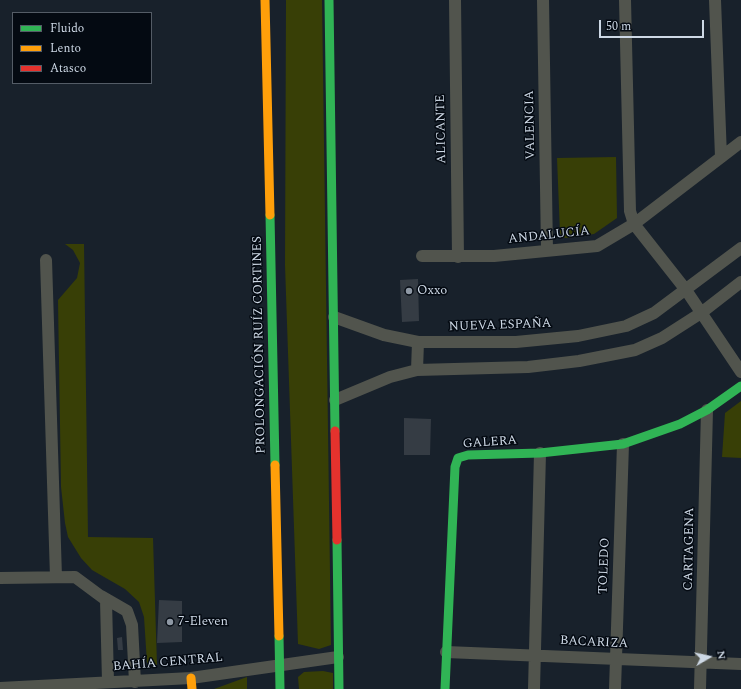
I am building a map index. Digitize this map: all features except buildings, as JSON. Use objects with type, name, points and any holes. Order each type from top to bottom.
[{"type":"main road","name":"PROLONGACIÓN RUÍZ CORTINES","points":[[265,0],[280,689]]},
{"type":"main road","points":[[329,0],[339,689]]},
{"type":"main road","name":"GALERA","points":[[445,689],[455,467],[458,458],[468,455],[540,453],[623,444],[680,424],[707,410],[741,386]]},
{"type":"street","name":"ALICANTE","points":[[455,0],[458,257]]},
{"type":"street","name":"VALENCIA","points":[[543,0],[547,250]]},
{"type":"street","points":[[625,0],[630,211],[634,224],[686,290],[741,372]]},
{"type":"street","points":[[715,0],[721,158]]},
{"type":"street","name":"ANDALUCÍA","points":[[422,256],[494,256],[597,246],[634,224],[741,142]]},
{"type":"street","name":"NUEVA ESPAÑA","points":[[334,317],[384,335],[418,342],[516,342],[578,336],[626,326],[654,313],[741,248]]},
{"type":"street","points":[[46,260],[56,577]]},
{"type":"street","points":[[335,400],[390,377],[417,370],[528,367],[611,356],[636,350],[662,338],[702,313],[741,282]]},
{"type":"street","points":[[417,370],[418,342]]},
{"type":"street","name":"CARTAGENA","points":[[700,689],[707,410]]},
{"type":"street","name":"TOLEDO","points":[[615,689],[623,444]]},
{"type":"street","points":[[534,689],[540,453]]},
{"type":"street","points":[[0,578],[75,577],[96,591],[106,600],[127,611],[132,625],[134,682]]},
{"type":"street","points":[[106,600],[108,682]]},
{"type":"street","name":"BACARIZA","points":[[446,652],[741,664]]},
{"type":"street","name":"BAHÍA CENTRAL","points":[[0,688],[108,682],[191,684],[280,665],[338,657]]},
{"type":"green space","points":[[286,0],[322,0],[331,645],[319,649],[298,644],[285,265]]},
{"type":"green space","points":[[616,157],[617,218],[594,234],[566,238],[562,237],[560,233],[557,158]]},
{"type":"green space","points":[[65,244],[84,244],[88,537],[153,538],[157,665],[147,663],[144,617],[139,602],[125,589],[92,570],[81,558],[68,537],[61,487],[58,300],[77,278],[80,263],[73,250]]},
{"type":"green space","points":[[741,401],[741,458],[722,457],[725,413]]},
{"type":"green space","points":[[323,671],[333,673],[333,689],[299,689],[298,677],[304,672]]},
{"type":"green space","points":[[247,677],[247,689],[214,689]]},
{"type":"traffic: fast","points":[[329,0],[335,431]]},
{"type":"traffic: fast","points":[[270,215],[275,465]]},
{"type":"traffic: fast","points":[[445,689],[455,467],[458,458],[468,455],[540,453],[623,444],[680,424],[707,410],[741,386]]},
{"type":"traffic: fast","points":[[337,540],[339,689]]},
{"type":"traffic: fast","points":[[279,636],[280,689]]},
{"type":"traffic: slow","points":[[265,0],[270,215]]},
{"type":"traffic: slow","points":[[275,465],[279,636]]},
{"type":"traffic: slow","points":[[191,678],[192,689]]},
{"type":"traffic: jam","points":[[335,431],[337,540]]},
{"type":"place","name":"Oxxo","points":[[409,291]]},
{"type":"place","name":"7-Eleven","points":[[170,622]]}]
